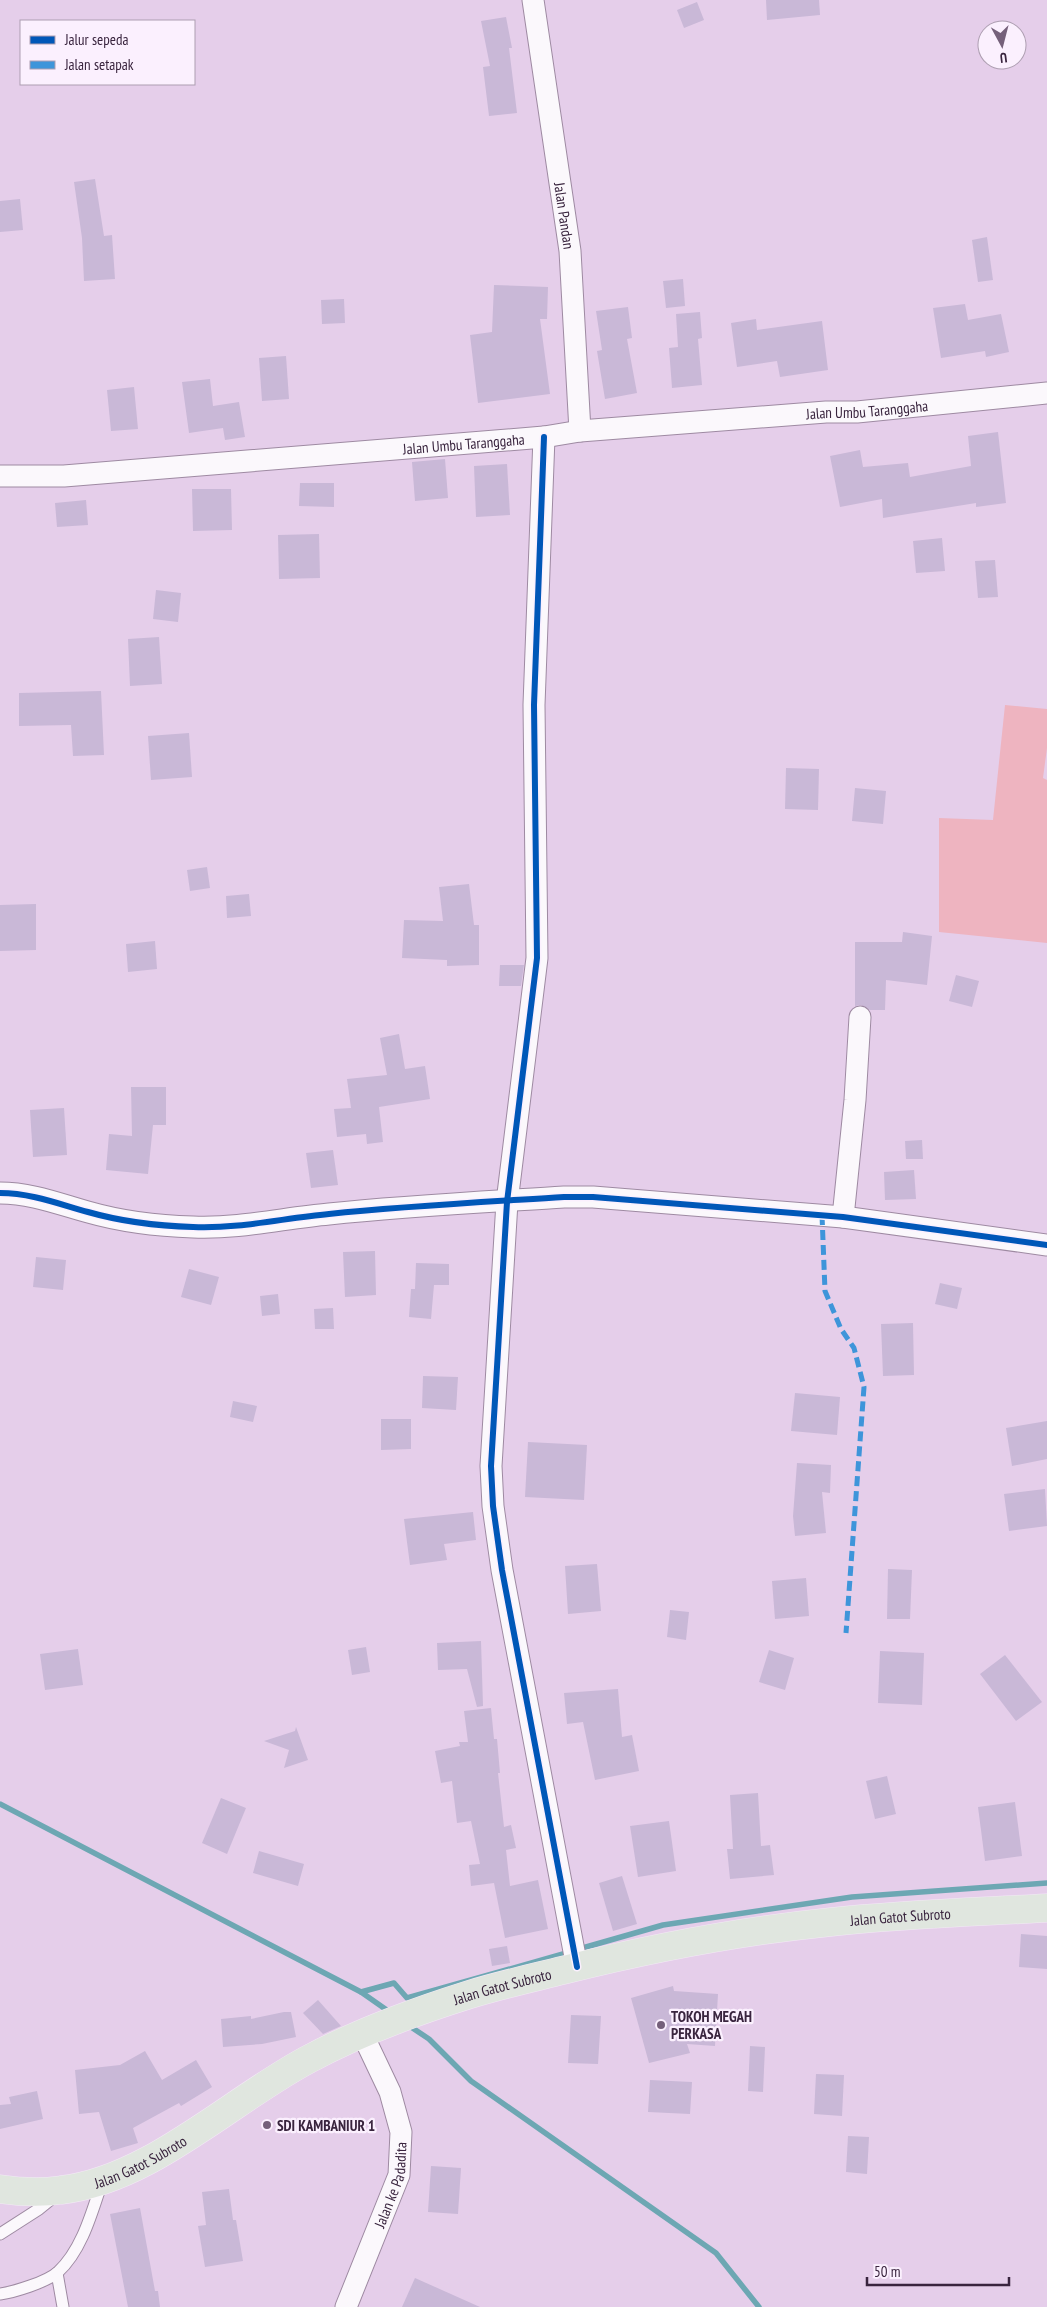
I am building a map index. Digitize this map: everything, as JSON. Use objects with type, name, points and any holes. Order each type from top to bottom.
[{"type":"highway","name":"Jalan Gatot Subroto","points":[[0,2189],[18,2191],[62,2190],[103,2180],[169,2149],[270,2082],[309,2059],[369,2031],[422,2010],[498,1986],[574,1956],[660,1948],[808,1924],[1047,1908]]},
{"type":"street","name":"Jalan Pandan","points":[[534,0],[570,251],[580,431]]},
{"type":"street","name":"Jalan Umbu Taranggaha","points":[[0,476],[74,475],[544,437],[580,431],[826,412],[857,412],[1047,393]]},
{"type":"street","points":[[544,437],[534,705],[536,958],[507,1202],[491,1466],[493,1506],[502,1570],[574,1956]]},
{"type":"street","points":[[843,1217],[855,1100],[860,1018]]},
{"type":"street","points":[[0,1193],[46,1198],[88,1212],[147,1225],[195,1227],[236,1226],[369,1210],[564,1197],[593,1197],[843,1217],[1047,1245]]},
{"type":"street","name":"Jalan ke Padadita","points":[[346,2307],[400,2175],[401,2132],[390,2092],[369,2031]]},
{"type":"lane","points":[[0,2294],[37,2283],[57,2273],[80,2238],[91,2216],[103,2180]]},
{"type":"lane","points":[[0,2234],[39,2209],[62,2190]]},
{"type":"lane","points":[[57,2273],[63,2307]]},
{"type":"shaded area","points":[[1005,705],[1047,709],[1047,748],[1043,778],[1047,780],[1047,943],[939,932],[939,818],[993,820]]},
{"type":"building","points":[[766,0],[819,0],[820,15],[767,20]]},
{"type":"building","points":[[697,2],[704,20],[684,28],[677,10]]},
{"type":"building","points":[[506,17],[512,48],[509,48],[517,113],[489,116],[483,67],[490,66],[481,21]]},
{"type":"building","points":[[95,179],[104,236],[112,235],[115,279],[84,281],[82,238],[74,182]]},
{"type":"building","points":[[20,199],[23,230],[0,232],[0,201]]},
{"type":"building","points":[[987,237],[993,280],[978,282],[972,240]]},
{"type":"building","points":[[683,279],[685,306],[666,308],[663,281]]},
{"type":"building","points":[[494,285],[548,287],[547,319],[540,319],[550,394],[478,403],[470,335],[492,332]]},
{"type":"building","points":[[344,299],[345,323],[322,324],[321,300]]},
{"type":"building","points":[[965,304],[968,320],[1001,314],[1009,352],[986,357],[985,351],[941,358],[933,308]]},
{"type":"building","points":[[628,307],[632,338],[627,339],[637,393],[605,399],[597,351],[602,350],[596,311]]},
{"type":"building","points":[[700,312],[702,338],[698,339],[702,385],[672,388],[669,348],[678,347],[676,314]]},
{"type":"building","points":[[756,319],[757,330],[822,321],[828,370],[780,377],[777,361],[737,367],[731,323]]},
{"type":"building","points":[[286,356],[289,399],[262,401],[259,358]]},
{"type":"building","points":[[210,379],[213,406],[239,402],[245,437],[225,440],[223,428],[189,433],[182,382]]},
{"type":"building","points":[[134,387],[138,429],[111,431],[107,390]]},
{"type":"building","points":[[998,432],[1006,503],[976,507],[976,503],[883,518],[882,499],[840,507],[830,456],[860,450],[863,467],[908,463],[910,477],[971,466],[968,436]]},
{"type":"building","points":[[445,459],[448,498],[415,501],[412,462]]},
{"type":"building","points":[[507,464],[510,515],[476,517],[474,466]]},
{"type":"building","points":[[300,483],[334,483],[334,507],[299,506]]},
{"type":"building","points":[[192,489],[231,489],[232,530],[193,531]]},
{"type":"building","points":[[86,500],[88,525],[57,527],[55,503]]},
{"type":"building","points":[[319,534],[320,578],[279,579],[278,535]]},
{"type":"building","points":[[942,538],[945,571],[916,573],[913,541]]},
{"type":"building","points":[[995,560],[998,597],[978,598],[975,561]]},
{"type":"building","points":[[156,590],[181,593],[178,622],[153,619]]},
{"type":"building","points":[[159,637],[162,684],[130,686],[128,639]]},
{"type":"building","points":[[101,691],[104,755],[73,756],[71,725],[19,726],[19,693]]},
{"type":"building","points":[[189,733],[192,777],[151,780],[148,736]]},
{"type":"building","points":[[786,768],[819,769],[818,810],[785,809]]},
{"type":"building","points":[[855,788],[886,791],[883,824],[852,821]]},
{"type":"building","points":[[207,867],[210,888],[190,891],[187,870]]},
{"type":"building","points":[[469,884],[474,925],[479,925],[479,965],[447,966],[447,960],[402,958],[404,920],[443,921],[439,887]]},
{"type":"building","points":[[249,894],[251,916],[227,918],[226,896]]},
{"type":"building","points":[[36,904],[36,950],[0,951],[0,905]]},
{"type":"building","points":[[903,932],[932,936],[927,985],[886,980],[885,1010],[870,1010],[861,1005],[855,1006],[855,942],[902,942]]},
{"type":"building","points":[[155,941],[157,969],[128,972],[126,944]]},
{"type":"building","points":[[500,965],[524,965],[521,986],[499,986]]},
{"type":"building","points":[[956,975],[979,981],[972,1007],[949,1001]]},
{"type":"building","points":[[399,1034],[405,1069],[425,1066],[430,1099],[379,1107],[383,1142],[367,1144],[366,1134],[337,1137],[334,1109],[351,1108],[347,1079],[387,1075],[380,1038]]},
{"type":"building","points":[[131,1087],[166,1087],[166,1125],[153,1125],[148,1174],[106,1170],[109,1134],[132,1136]]},
{"type":"building","points":[[64,1108],[67,1155],[33,1157],[30,1110]]},
{"type":"building","points":[[922,1140],[923,1159],[906,1159],[905,1141]]},
{"type":"building","points":[[333,1150],[338,1185],[311,1188],[306,1153]]},
{"type":"building","points":[[914,1170],[916,1199],[885,1200],[884,1172]]},
{"type":"building","points":[[375,1251],[376,1295],[345,1297],[343,1252]]},
{"type":"building","points":[[36,1257],[66,1260],[63,1290],[33,1287]]},
{"type":"building","points":[[416,1263],[449,1264],[449,1285],[434,1285],[431,1319],[409,1317],[411,1289],[415,1289]]},
{"type":"building","points":[[189,1269],[219,1277],[211,1305],[181,1297]]},
{"type":"building","points":[[940,1283],[962,1288],[957,1309],[935,1304]]},
{"type":"building","points":[[278,1294],[280,1314],[262,1316],[260,1296]]},
{"type":"building","points":[[333,1308],[334,1329],[315,1329],[314,1309]]},
{"type":"building","points":[[913,1323],[914,1375],[883,1376],[881,1324]]},
{"type":"building","points":[[423,1376],[458,1377],[456,1410],[422,1408]]},
{"type":"building","points":[[795,1393],[840,1397],[837,1435],[791,1431]]},
{"type":"building","points":[[233,1401],[257,1406],[253,1422],[230,1417]]},
{"type":"building","points":[[381,1419],[411,1419],[411,1449],[381,1450]]},
{"type":"building","points":[[1047,1421],[1047,1459],[1012,1466],[1006,1428]]},
{"type":"building","points":[[528,1442],[587,1445],[584,1500],[525,1497]]},
{"type":"building","points":[[797,1463],[831,1465],[830,1493],[822,1492],[826,1533],[795,1536],[793,1516]]},
{"type":"building","points":[[1045,1489],[1047,1526],[1009,1531],[1004,1494]]},
{"type":"building","points":[[473,1512],[476,1540],[444,1544],[447,1560],[410,1565],[404,1519]]},
{"type":"building","points":[[597,1564],[601,1611],[568,1614],[565,1566]]},
{"type":"building","points":[[888,1569],[912,1570],[910,1619],[887,1619]]},
{"type":"building","points":[[806,1578],[809,1616],[775,1619],[772,1581]]},
{"type":"building","points":[[670,1610],[689,1612],[686,1640],[667,1637]]},
{"type":"building","points":[[481,1641],[483,1706],[477,1707],[467,1669],[438,1670],[437,1643]]},
{"type":"building","points":[[366,1647],[370,1672],[352,1675],[348,1650]]},
{"type":"building","points":[[78,1649],[83,1685],[45,1690],[40,1654]]},
{"type":"building","points":[[769,1650],[794,1658],[785,1690],[759,1682]]},
{"type":"building","points":[[880,1651],[924,1653],[922,1705],[878,1703]]},
{"type":"building","points":[[1005,1655],[1042,1702],[1016,1721],[980,1674]]},
{"type":"building","points":[[618,1689],[622,1737],[632,1735],[639,1771],[595,1780],[583,1722],[567,1724],[564,1693]]},
{"type":"building","points":[[491,1708],[494,1739],[497,1739],[500,1773],[498,1773],[504,1827],[511,1825],[516,1848],[506,1850],[510,1886],[538,1880],[548,1929],[505,1938],[494,1883],[471,1886],[469,1865],[480,1864],[471,1821],[457,1823],[452,1781],[441,1783],[435,1751],[460,1746],[459,1742],[468,1742],[464,1711]]},
{"type":"building","points":[[296,1727],[308,1760],[284,1768],[289,1750],[264,1741],[295,1731]]},
{"type":"building","points":[[887,1776],[896,1814],[875,1819],[866,1781]]},
{"type":"building","points":[[758,1793],[761,1846],[770,1845],[774,1875],[730,1879],[727,1849],[733,1849],[730,1795]]},
{"type":"building","points":[[221,1798],[246,1808],[227,1854],[202,1843]]},
{"type":"building","points":[[1015,1802],[1022,1856],[985,1861],[978,1807]]},
{"type":"building","points":[[669,1821],[676,1871],[638,1877],[630,1826]]},
{"type":"building","points":[[259,1851],[304,1864],[298,1886],[253,1873]]},
{"type":"building","points":[[622,1876],[637,1924],[613,1931],[599,1883]]},
{"type":"building","points":[[1021,1934],[1047,1936],[1047,1969],[1019,1967]]},
{"type":"building","points":[[507,1946],[510,1963],[492,1966],[489,1949]]},
{"type":"building","name":"TOKOH MEGAH PERKASA","points":[[673,1986],[674,1991],[718,1994],[715,2046],[687,2044],[690,2053],[649,2063],[631,1998]]},
{"type":"building","points":[[318,2000],[341,2026],[323,2034],[303,2013]]},
{"type":"building","points":[[291,2012],[296,2037],[262,2044],[223,2047],[221,2019],[251,2016],[251,2019]]},
{"type":"building","points":[[571,2015],[601,2016],[598,2064],[568,2063]]},
{"type":"building","points":[[750,2046],[765,2047],[763,2092],[748,2091]]},
{"type":"building","points":[[145,2051],[162,2080],[196,2060],[212,2087],[181,2106],[179,2103],[133,2128],[138,2143],[111,2151],[99,2112],[79,2114],[75,2070],[120,2065]]},
{"type":"building","points":[[816,2074],[844,2075],[842,2116],[814,2114]]},
{"type":"building","points":[[650,2080],[692,2082],[690,2114],[648,2112]]},
{"type":"building","points":[[37,2091],[43,2119],[0,2129],[0,2105],[11,2104],[9,2097]]},
{"type":"building","points":[[848,2136],[869,2137],[867,2174],[846,2172]]},
{"type":"building","points":[[431,2166],[461,2168],[458,2214],[428,2212]]},
{"type":"building","points":[[229,2189],[233,2220],[236,2220],[243,2261],[205,2267],[198,2226],[206,2225],[202,2192]]},
{"type":"building","points":[[140,2208],[155,2291],[158,2291],[160,2307],[128,2307],[110,2214]]},
{"type":"building","points":[[415,2278],[480,2307],[402,2307]]},
{"type":"waterway","points":[[0,1804],[361,1992],[391,2013]]},
{"type":"waterway","points":[[579,1949],[663,1925],[852,1897],[1047,1883]]},
{"type":"waterway","points":[[361,1992],[394,1983],[407,1998],[570,1952]]},
{"type":"waterway","points":[[408,2025],[429,2039],[471,2081],[716,2253],[759,2307]]},
{"type":"marked path","points":[[822,1215],[825,1291],[841,1329],[854,1348],[864,1387],[846,1633]]},
{"type":"cycle path","points":[[544,437],[534,705],[537,958],[507,1202],[491,1466],[493,1506],[502,1570],[577,1967]]},
{"type":"cycle path","points":[[0,1193],[34,1197],[127,1221],[193,1227],[244,1225],[312,1216],[446,1204],[593,1197],[843,1217],[1047,1245]]},
{"type":"place","name":"TOKOH MEGAH PERKASA","points":[[661,2025]]},
{"type":"place","name":"SDI KAMBANIUR 1","points":[[267,2125]]}]
